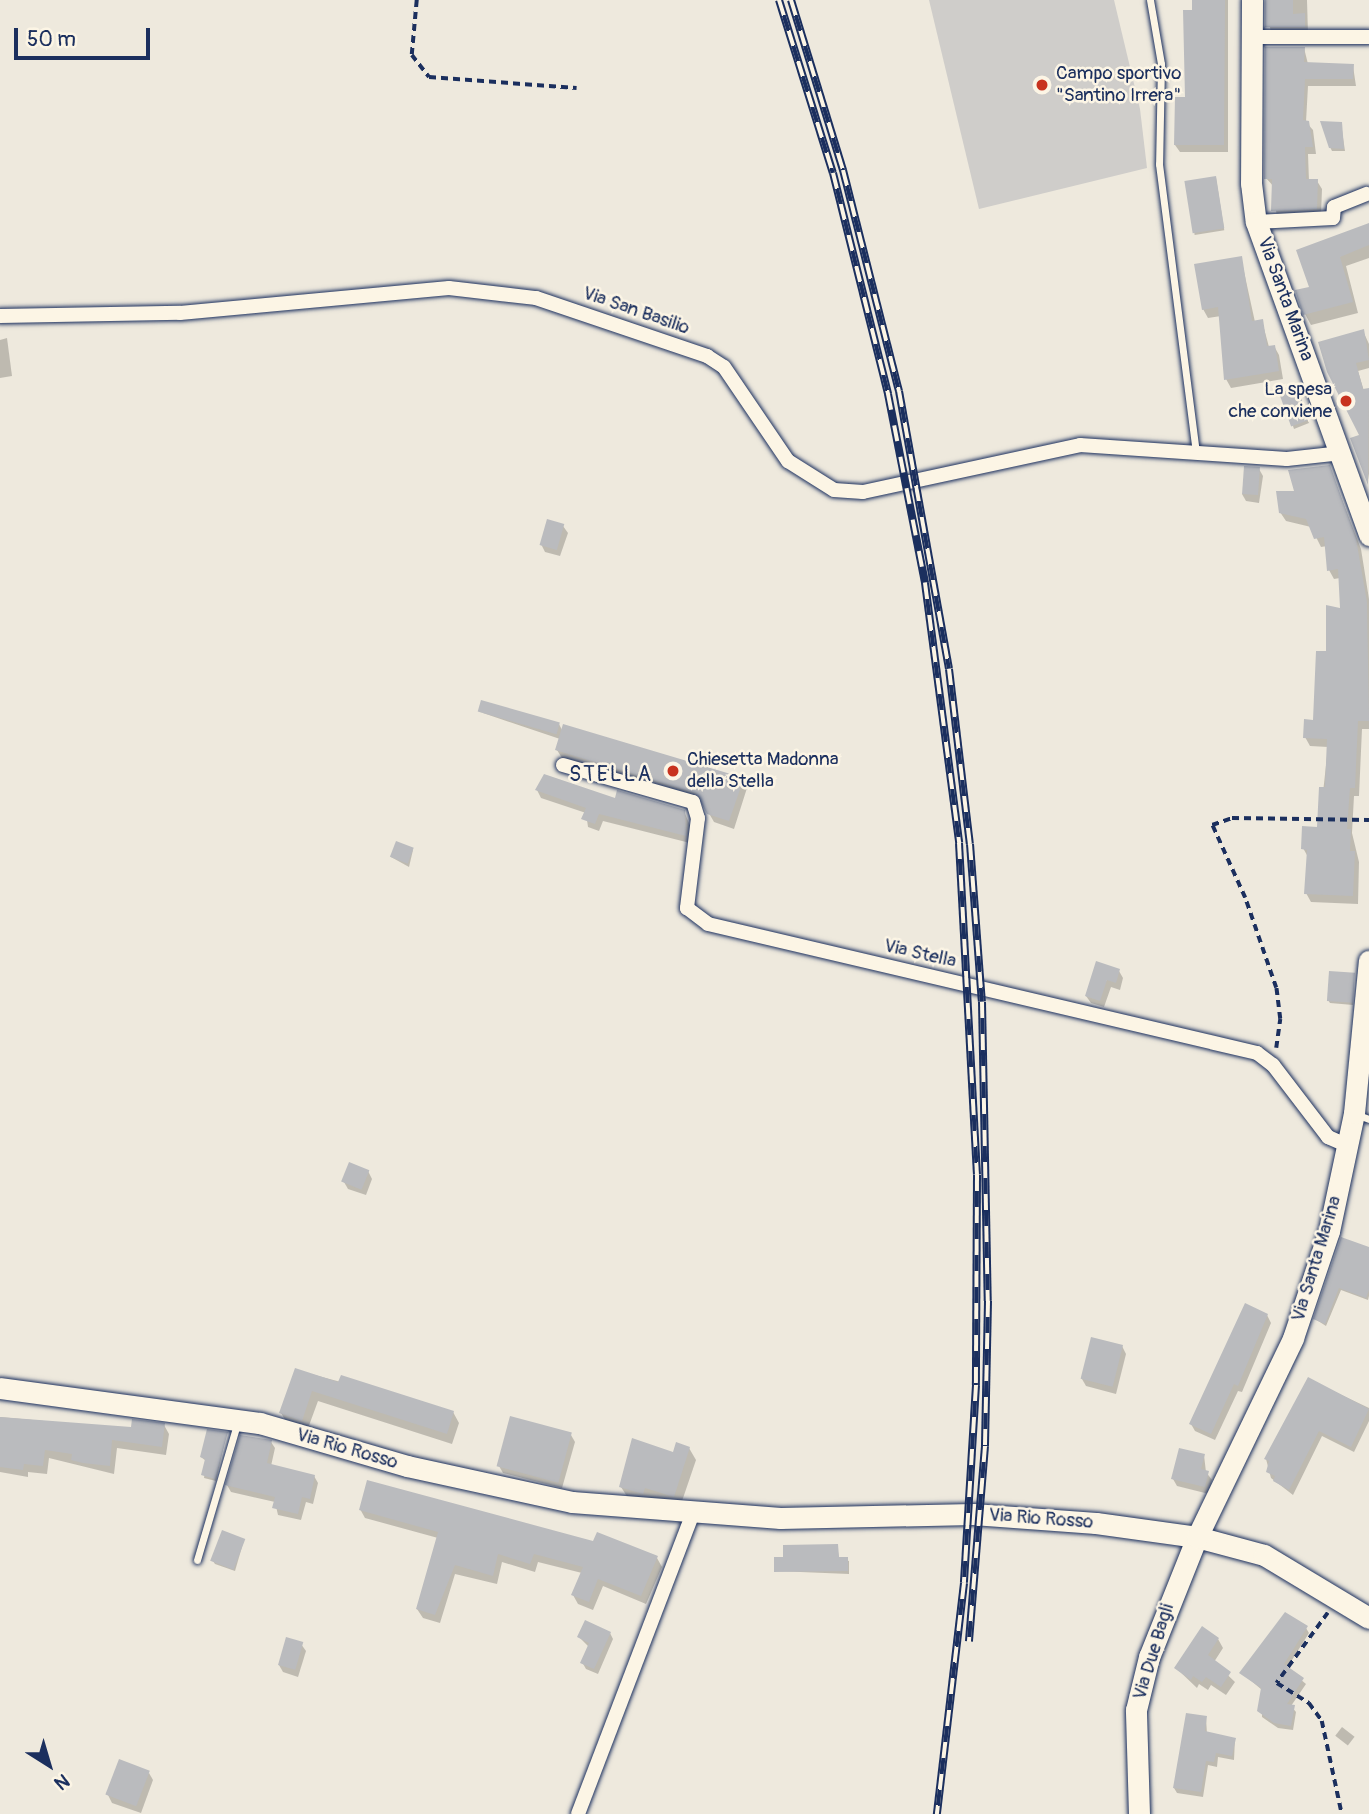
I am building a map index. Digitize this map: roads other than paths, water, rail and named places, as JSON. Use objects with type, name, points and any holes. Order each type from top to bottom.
[{"type":"street","name":"Via Santa Marina","points":[[1252,0],[1251,183],[1256,222],[1342,453],[1369,535]]},
{"type":"street","points":[[1252,37],[1369,37]]},
{"type":"street","name":"Via Santa Marina","points":[[1256,222],[1333,218],[1334,207],[1366,194]]},
{"type":"street","name":"Via San Basilio","points":[[0,316],[180,313],[449,288],[495,290],[536,298],[707,356],[731,376],[788,461],[834,490],[863,492],[1080,446],[1287,459],[1342,453]]},
{"type":"street","name":"Via Stella","points":[[563,765],[693,802],[698,818],[687,908],[708,924],[1257,1053],[1273,1065],[1328,1137],[1348,1146]]},
{"type":"street","name":"Via Santa Marina","points":[[1197,1537],[1313,1287],[1348,1146],[1362,1116],[1369,961]]},
{"type":"street","name":"Via Rio Rosso","points":[[0,1388],[238,1420],[500,1489],[572,1502],[780,1518],[972,1514],[1096,1523],[1197,1537],[1264,1555],[1339,1597],[1369,1618]]},
{"type":"street","points":[[578,1814],[693,1513]]},
{"type":"street","name":"Via Due Bagli","points":[[1139,1814],[1135,1735],[1141,1684],[1168,1603],[1197,1537]]},
{"type":"lane","points":[[1150,0],[1161,64],[1159,164],[1196,453]]},
{"type":"lane","points":[[197,1560],[238,1420]]},
{"type":"railway","points":[[779,0],[833,173],[888,394],[925,583],[959,843],[977,1175],[976,1385],[964,1583],[937,1814]]},
{"type":"railway","points":[[791,0],[843,170],[899,391],[949,669],[970,844],[982,1002],[988,1301],[985,1446],[969,1641]]},
{"type":"place","name":"Campo sportivo \"Santino Irrera\"","points":[[1042,85]]},
{"type":"place","name":"La spesa che conviene","points":[[1346,401]]},
{"type":"place","name":"Chiesetta Madonna della Stella","points":[[673,771]]},
{"type":"district","name":"STELLA","points":[[611,775]]}]
